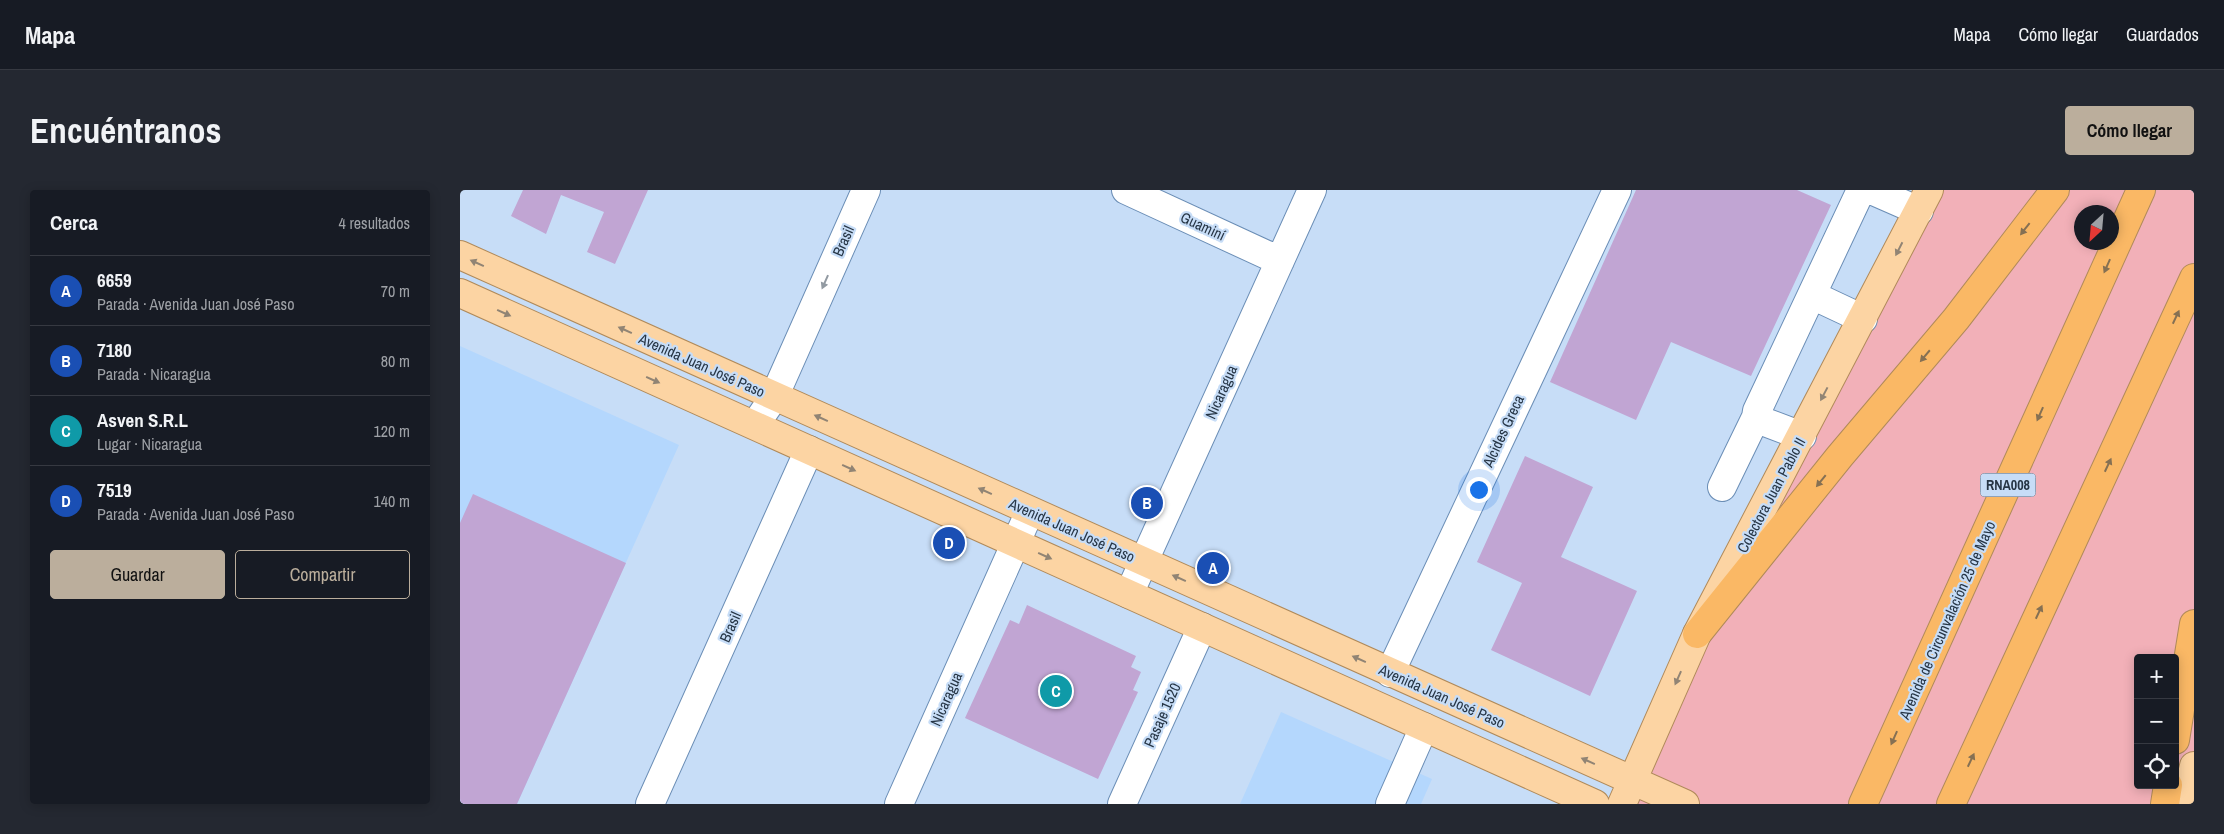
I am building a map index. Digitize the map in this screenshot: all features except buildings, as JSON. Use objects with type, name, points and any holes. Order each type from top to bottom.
[{"type":"highway","points":[[1698,634],[1840,456],[1956,319],[2055,190]]},
{"type":"highway","name":"Avenida de Circunvalación 25 de Mayo","points":[[1863,804],[2142,190]]},
{"type":"highway","points":[[1950,804],[2194,278]]},
{"type":"highway","points":[[2179,716],[2194,624]]},
{"type":"highway","points":[[2165,804],[2167,789]]},
{"type":"main road","name":"Colectora Juan Pablo II","points":[[1627,792],[1698,634],[1924,201]]},
{"type":"main road","name":"Avenida Juan José Paso","points":[[460,255],[1390,673],[1627,792],[1685,804]]},
{"type":"main road","points":[[460,293],[1595,804]]},
{"type":"main road","points":[[2184,804],[2194,766]]},
{"type":"street","name":"Brasil","points":[[754,425],[774,397],[866,190]]},
{"type":"street","name":"Guaminí","points":[[1126,190],[1280,261]]},
{"type":"street","name":"Nicaragua","points":[[1130,594],[1312,190]]},
{"type":"street","name":"Alcides Greca","points":[[1390,673],[1617,190]]},
{"type":"street","points":[[1722,487],[1756,418],[1757,411],[1861,190]]},
{"type":"street","points":[[1871,190],[1924,201]]},
{"type":"street","points":[[1812,295],[1863,319]]},
{"type":"street","points":[[1756,418],[1802,436]]},
{"type":"street","name":"Brasil","points":[[650,804],[809,450]]},
{"type":"street","name":"Nicaragua","points":[[898,804],[1030,511]]},
{"type":"street","name":"Pasaje 1520","points":[[1122,804],[1202,627]]},
{"type":"street","points":[[1390,804],[1424,727]]},
{"type":"shaded area","points":[[1929,190],[2194,190],[2194,766],[2185,804],[1622,804]]},
{"type":"shaded area","points":[[460,346],[679,445],[517,804],[460,804]]},
{"type":"shaded area","points":[[1281,712],[1432,779],[1421,804],[1240,804]]},
{"type":"place","name":"7180","points":[[1147,503]]},
{"type":"place","name":"7519","points":[[949,543]]},
{"type":"place","name":"6659","points":[[1213,568]]},
{"type":"place","name":"Asven S.R.L","points":[[1056,691]]}]
